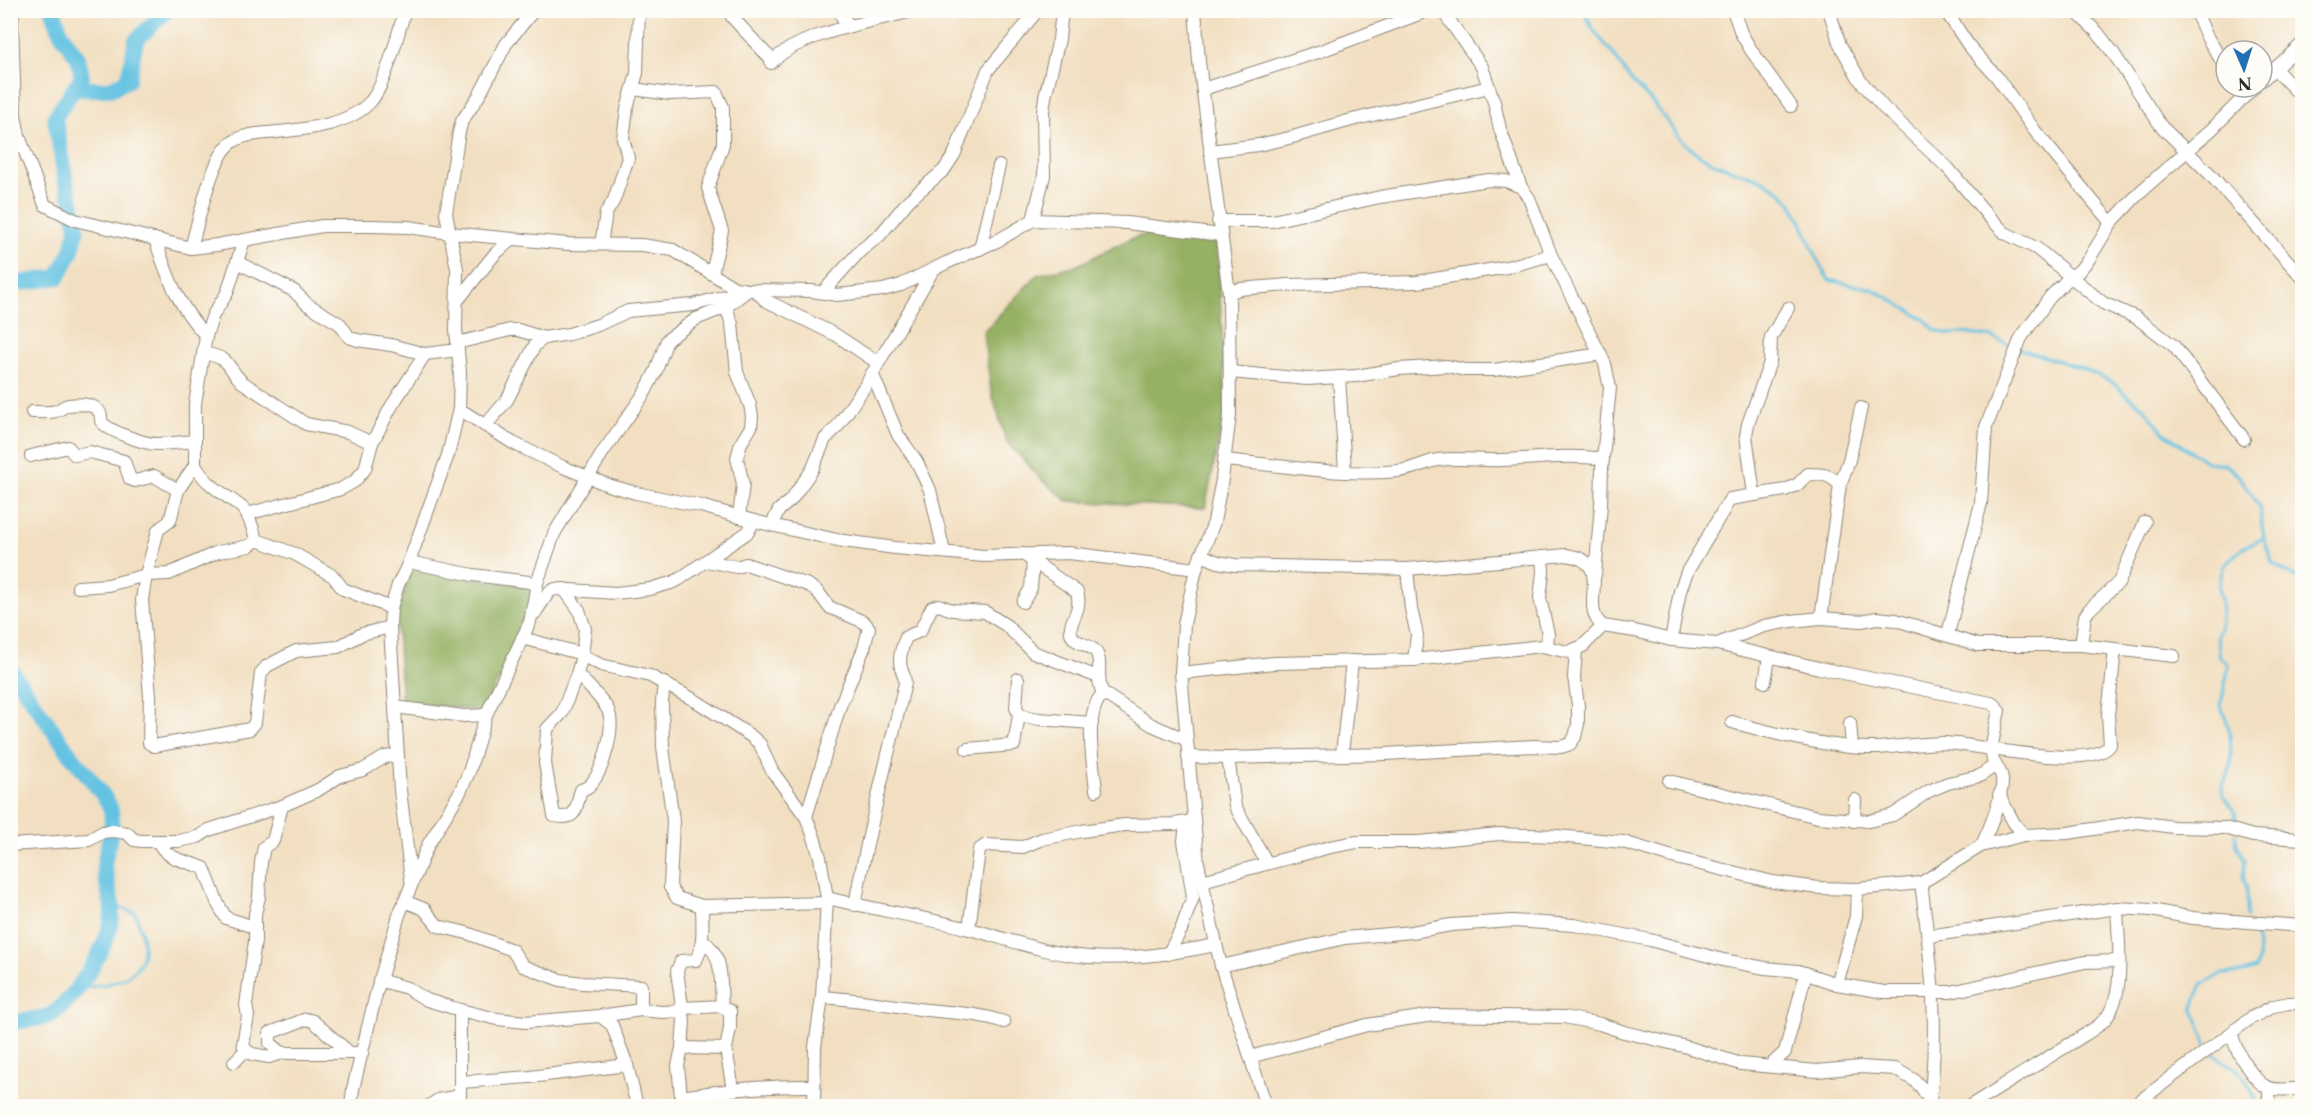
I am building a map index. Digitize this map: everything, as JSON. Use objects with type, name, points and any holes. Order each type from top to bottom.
[{"type":"street","points":[[14,10],[13,59],[18,136],[45,205],[75,220],[191,248],[322,226],[408,226],[450,233],[568,244],[642,245],[673,250],[735,288],[823,292],[837,295],[883,290],[901,285],[980,249],[1033,220],[1127,223],[1220,235]]},
{"type":"street","points":[[191,248],[216,165],[227,146],[245,136],[333,123],[361,110],[372,100],[383,78],[405,10]]},
{"type":"street","points":[[412,882],[403,826],[390,627],[391,608],[398,585],[409,562],[447,455],[459,409],[457,268],[446,213],[462,121],[480,94],[506,44],[534,10]]},
{"type":"street","points":[[601,244],[606,213],[614,200],[628,158],[623,138],[627,109],[637,73],[639,10]]},
{"type":"street","points":[[730,10],[732,17],[773,61],[795,46],[850,25],[915,10]]},
{"type":"street","points":[[839,10],[843,20],[850,25]]},
{"type":"street","points":[[823,292],[860,252],[880,235],[909,200],[944,170],[954,155],[969,120],[980,85],[988,70],[1038,10]]},
{"type":"street","points":[[1033,220],[1044,176],[1044,104],[1059,39],[1062,10]]},
{"type":"street","points":[[1195,10],[1228,293],[1230,415],[1214,522],[1196,569],[1184,624],[1181,673],[1188,757],[1189,822],[1221,966],[1265,1106]]},
{"type":"street","points":[[1203,89],[1321,51],[1430,10]]},
{"type":"street","points":[[1442,10],[1482,67],[1490,87],[1500,129],[1521,187],[1529,198],[1551,255],[1605,364],[1610,388],[1594,579],[1594,616],[1596,620],[1603,626],[1671,639],[1718,644],[1769,657],[1991,702],[1998,711],[1992,750],[1994,766],[2001,775],[1999,795],[1990,830],[1981,846]]},
{"type":"street","points":[[1732,10],[1751,50],[1791,106]]},
{"type":"street","points":[[1829,10],[1850,65],[1860,80],[1884,108],[1948,168],[1971,198],[2005,233],[2036,248],[2061,270],[2073,276],[2103,303],[2137,318],[2174,346],[2244,439]]},
{"type":"street","points":[[1945,10],[1969,46],[1997,77],[2035,131],[2111,223]]},
{"type":"street","points":[[2074,10],[2103,39],[2156,119],[2208,172],[2302,277]]},
{"type":"street","points":[[2195,10],[2214,48]]},
{"type":"street","points":[[2302,44],[2274,69],[2302,97]]},
{"type":"street","points":[[1210,151],[1258,145],[1289,138],[1348,121],[1490,87]]},
{"type":"street","points":[[633,89],[670,94],[716,92],[720,99],[723,112],[723,144],[708,188],[722,231],[712,273]]},
{"type":"street","points":[[1948,634],[1981,503],[1985,432],[1988,419],[2026,328],[2050,297],[2089,259],[2111,223],[2141,191],[2211,130],[2235,99]]},
{"type":"street","points":[[980,249],[999,166]]},
{"type":"street","points":[[1218,221],[1272,221],[1380,197],[1489,180],[1506,181],[1521,187]]},
{"type":"street","points":[[457,301],[494,255],[512,238]]},
{"type":"street","points":[[155,239],[176,295],[189,318],[206,336]]},
{"type":"street","points":[[244,240],[227,293],[213,315],[206,336],[195,404],[195,465],[201,476],[247,514],[257,540],[295,554],[333,576],[343,589],[391,608]]},
{"type":"street","points":[[1228,293],[1239,289],[1288,285],[1417,282],[1507,267],[1551,255]]},
{"type":"street","points":[[237,262],[294,291],[307,304],[340,324],[349,337],[425,354],[510,330],[518,330],[544,338],[569,334],[598,325],[628,311],[693,305],[751,290]]},
{"type":"street","points":[[771,524],[779,510],[790,500],[812,470],[825,439],[844,417],[933,270]]},
{"type":"street","points":[[751,290],[765,300],[836,335],[875,368],[898,435],[917,462],[930,490],[944,552]]},
{"type":"street","points":[[530,622],[537,583],[554,534],[603,452],[644,394],[656,371],[667,340],[696,319],[726,307],[751,290]]},
{"type":"street","points":[[726,307],[732,324],[737,372],[752,416],[751,427],[741,443],[737,458],[743,484],[739,517]]},
{"type":"street","points":[[1754,495],[1746,435],[1748,424],[1770,362],[1771,337],[1788,308]]},
{"type":"street","points":[[485,426],[507,400],[535,345],[544,338]]},
{"type":"street","points":[[203,353],[222,357],[230,364],[235,375],[242,382],[306,424],[348,432],[372,442]]},
{"type":"street","points":[[247,514],[341,489],[355,481],[365,469],[372,442],[391,407],[425,354]]},
{"type":"street","points":[[1230,372],[1307,379],[1447,366],[1465,370],[1494,370],[1600,354]]},
{"type":"street","points":[[1339,377],[1345,471]]},
{"type":"street","points":[[32,412],[56,411],[67,405],[92,405],[102,414],[101,421],[106,427],[138,440],[155,444],[195,441]]},
{"type":"street","points":[[1821,618],[1840,484],[1849,460],[1861,408]]},
{"type":"street","points":[[459,409],[536,455],[589,477],[636,493],[701,506],[754,521],[862,544],[984,556],[1028,558],[1069,554],[1196,569]]},
{"type":"street","points":[[31,456],[68,447],[75,455],[90,452],[124,461],[130,479],[135,481],[154,476],[178,490]]},
{"type":"street","points":[[1224,460],[1345,471],[1400,471],[1437,460],[1499,460],[1565,456],[1603,459]]},
{"type":"street","points":[[195,465],[178,490],[170,521],[161,525],[154,538],[142,600],[150,696],[149,743],[151,746],[250,729],[255,723],[261,673],[267,666],[296,651],[338,647],[362,634],[390,627]]},
{"type":"street","points":[[1671,639],[1680,591],[1687,572],[1730,499],[1785,490],[1797,485],[1808,474],[1825,474],[1840,484]]},
{"type":"street","points":[[351,1107],[356,1053],[404,901],[428,845],[470,772],[486,715],[530,622],[549,592],[555,589],[616,592],[650,589],[678,580],[748,532],[754,521]]},
{"type":"street","points":[[2081,645],[2085,616],[2119,582],[2145,522]]},
{"type":"street","points":[[78,587],[108,585],[146,575],[170,574],[218,552],[249,546],[257,540]]},
{"type":"street","points":[[1201,555],[1218,562],[1235,565],[1407,569],[1566,555],[1585,561],[1592,569],[1594,579]]},
{"type":"street","points":[[1542,557],[1540,598],[1548,634],[1547,646]]},
{"type":"street","points":[[1023,602],[1031,588],[1028,558]]},
{"type":"street","points":[[1028,558],[1077,592],[1078,609],[1070,627],[1071,635],[1076,641],[1094,649],[1098,656],[1098,685],[1103,693],[1152,725],[1187,740]]},
{"type":"street","points":[[707,561],[737,567],[746,564],[808,585],[818,592],[830,607],[864,622],[869,628],[864,648],[840,706],[806,817]]},
{"type":"street","points":[[409,562],[473,575],[537,583]]},
{"type":"street","points":[[1407,569],[1410,609],[1417,635],[1414,660]]},
{"type":"street","points":[[564,589],[584,619],[585,628],[582,656],[577,674],[562,713],[549,725],[545,741],[545,763],[554,816],[560,817],[574,813],[578,808],[581,790],[590,786],[603,763],[608,746],[611,720],[608,711],[577,674]]},
{"type":"street","points":[[855,905],[865,843],[905,683],[900,660],[901,649],[906,637],[920,631],[932,607],[939,605],[952,610],[985,612],[1006,626],[1033,652],[1098,677]]},
{"type":"street","points":[[1718,644],[1764,626],[1821,618],[1896,620],[1978,645],[2081,645],[2115,651],[2174,656]]},
{"type":"street","points":[[1181,673],[1274,663],[1414,660],[1547,646],[1568,652],[1576,650],[1603,626]]},
{"type":"street","points":[[522,638],[582,656],[601,665],[640,673],[696,701],[760,744],[772,771],[806,817],[817,844],[827,901],[822,997],[815,1047],[814,1107]]},
{"type":"street","points":[[1188,757],[1385,754],[1534,746],[1561,747],[1570,744],[1575,737],[1578,724],[1574,677],[1576,650]]},
{"type":"street","points":[[1732,722],[1798,740],[1852,747],[1889,749],[1943,743],[2040,756],[2069,756],[2107,749],[2111,739],[2108,715],[2115,651]]},
{"type":"street","points":[[1765,682],[1769,657]]},
{"type":"street","points":[[1342,754],[1352,661]]},
{"type":"street","points":[[967,748],[1014,745],[1019,714],[1016,698],[1018,679]]},
{"type":"street","points":[[664,683],[663,747],[673,821],[670,887],[677,898],[702,906],[827,901],[855,905],[969,929],[1042,951],[1063,954],[1117,958],[1168,954],[1216,945]]},
{"type":"street","points":[[1096,790],[1092,723],[1095,702],[1103,693]]},
{"type":"street","points":[[395,707],[464,716],[486,715]]},
{"type":"street","points":[[1019,714],[1039,719],[1092,723]]},
{"type":"street","points":[[1850,723],[1852,747]]},
{"type":"street","points":[[10,845],[89,840],[103,832],[113,831],[142,841],[198,837],[208,830],[282,806],[318,790],[340,776],[363,770],[385,757],[398,754]]},
{"type":"street","points":[[1228,758],[1235,806],[1267,862]]},
{"type":"street","points":[[1669,781],[1818,817],[1854,820],[1880,819],[1893,815],[1929,791],[1948,783],[1980,776],[1994,766]]},
{"type":"street","points":[[1999,795],[2014,823],[2024,835]]},
{"type":"street","points":[[1854,820],[1855,800]]},
{"type":"street","points":[[282,806],[273,841],[266,845],[262,854],[260,897],[254,927],[255,940],[246,1005],[248,1016],[243,1044],[252,1054],[269,1057],[282,1053],[356,1053]]},
{"type":"street","points":[[969,929],[979,850],[982,846],[1023,847],[1042,839],[1082,831],[1125,825],[1189,822]]},
{"type":"street","points":[[1168,954],[1181,930],[1193,897],[1184,841],[1189,822]]},
{"type":"street","points":[[1202,882],[1267,862],[1357,842],[1419,842],[1499,834],[1623,842],[1676,858],[1773,882],[1818,888],[1857,889],[1921,883],[1981,846],[2024,835],[2068,833],[2139,822],[2172,828],[2225,828],[2253,836],[2302,839]]},
{"type":"street","points":[[158,841],[162,850],[187,863],[204,868],[226,918],[254,927]]},
{"type":"street","points":[[1921,883],[1934,993],[1935,1044],[1929,1104]]},
{"type":"street","points":[[1837,984],[1856,916],[1857,889]]},
{"type":"street","points":[[404,901],[424,909],[438,926],[467,933],[512,950],[523,966],[550,976],[582,983],[641,986],[641,1010]]},
{"type":"street","points":[[702,906],[702,940],[696,960],[681,962],[678,965],[684,1021],[678,1066],[681,1102],[733,1090],[786,1085],[813,1086]]},
{"type":"street","points":[[1928,936],[2117,908],[2151,910],[2193,918],[2302,926]]},
{"type":"street","points":[[1970,1107],[2100,1025],[2110,1014],[2115,1001],[2118,961],[2117,908]]},
{"type":"street","points":[[1221,966],[1345,938],[1483,922],[1512,921],[1574,925],[1650,940],[1724,960],[1806,973],[1837,984],[1884,992],[1934,993],[1974,988],[2085,962],[2118,961]]},
{"type":"street","points":[[702,940],[711,946],[719,961],[722,1006]]},
{"type":"street","points":[[1771,1065],[1785,1052],[1806,973]]},
{"type":"street","points":[[379,980],[407,988],[427,1000],[460,1010],[526,1022],[641,1010],[662,1012],[722,1006],[730,1011],[726,1049],[733,1090]]},
{"type":"street","points":[[822,997],[983,1015],[1004,1022]]},
{"type":"street","points":[[2133,1107],[2251,1018],[2274,1006],[2302,1003]]},
{"type":"street","points":[[429,1107],[438,1100],[460,1101],[460,1010]]},
{"type":"street","points":[[1250,1057],[1367,1025],[1434,1015],[1564,1017],[1687,1047],[1731,1062],[1817,1071],[1860,1067],[1895,1070],[1914,1080],[1923,1088],[1929,1104]]},
{"type":"street","points":[[600,1016],[612,1025],[627,1065],[637,1107]]},
{"type":"street","points":[[282,1053],[270,1043],[270,1033],[306,1018],[356,1053]]},
{"type":"street","points":[[2232,1033],[2239,1054],[2261,1083],[2269,1088],[2302,1088]]},
{"type":"street","points":[[682,1048],[726,1049]]},
{"type":"street","points":[[234,1062],[246,1050]]},
{"type":"street","points":[[460,1082],[530,1077],[627,1065]]},
{"type":"street","points":[[2265,1107],[2269,1098],[2269,1088]]},
{"type":"green space","points":[[1160,231],[1217,244],[1226,405],[1205,508],[1068,501],[1043,481],[1006,441],[991,390],[983,332],[1037,275],[1078,265],[1130,239]]},
{"type":"green space","points":[[411,569],[530,587],[528,612],[503,671],[482,711],[402,701],[396,618]]},
{"type":"waterway","points":[[53,10],[61,33],[78,58],[82,77],[74,89]]},
{"type":"waterway","points":[[10,283],[58,277],[72,250],[77,229],[65,178],[55,117],[74,89],[110,89],[128,80],[136,40],[168,10]]},
{"type":"waterway","points":[[1584,10],[1593,28],[1629,78],[1686,144],[1712,162],[1768,183],[1787,198],[1794,207],[1829,280],[1873,289],[1924,319],[1935,330],[1949,334],[1962,333],[1992,337],[2014,347]]},
{"type":"waterway","points":[[2020,349],[2084,369],[2110,381],[2146,410],[2163,432],[2206,462],[2225,464],[2240,477],[2259,506],[2264,538],[2272,563],[2294,577],[2302,579]]},
{"type":"waterway","points":[[2236,827],[2235,813],[2223,795],[2222,786],[2228,775],[2231,761],[2230,732],[2221,705],[2228,663],[2220,658],[2217,636],[2222,608],[2219,587],[2223,567],[2242,548],[2264,538]]},
{"type":"waterway","points":[[10,669],[108,803],[112,818],[104,866],[111,900],[111,923],[100,953],[71,997],[60,1008],[43,1018],[10,1023]]},
{"type":"waterway","points":[[2235,834],[2237,845],[2245,861],[2243,878],[2247,888],[2247,917]]},
{"type":"waterway","points":[[76,988],[111,983],[124,978],[134,971],[141,961],[142,932],[135,913],[119,907],[107,849]]},
{"type":"waterway","points":[[2208,1048],[2193,1007],[2202,984],[2222,974],[2243,973],[2256,969],[2258,947],[2251,926]]},
{"type":"waterway","points":[[2213,1053],[2244,1076],[2258,1106]]}]
